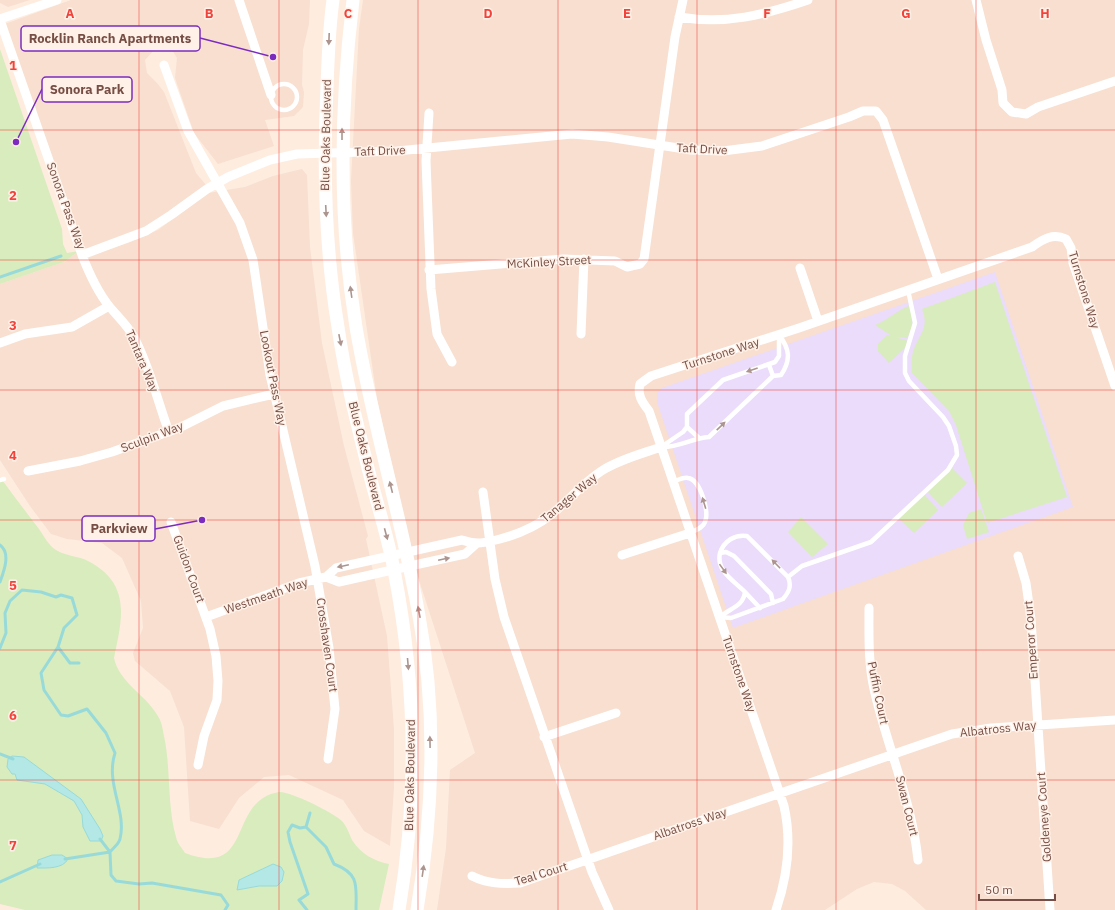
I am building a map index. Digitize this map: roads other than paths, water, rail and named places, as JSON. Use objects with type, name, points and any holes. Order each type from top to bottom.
[{"type":"main road","name":"Blue Oaks Boulevard","points":[[333,0],[329,26],[325,153],[326,220],[338,328],[356,417],[394,570],[407,653],[412,752],[411,803],[406,861],[399,910]]},
{"type":"main road","name":"Blue Oaks Boulevard","points":[[353,0],[345,77],[342,152],[346,253],[356,325],[373,413],[407,552],[424,651],[429,726],[429,804],[417,910]]},
{"type":"street","points":[[0,20],[57,0]]},
{"type":"street","points":[[239,0],[271,95]]},
{"type":"street","name":"McKinley Street","points":[[429,270],[541,260],[584,259],[615,261],[627,267],[640,264],[644,259],[682,0]]},
{"type":"street","points":[[679,17],[711,20],[747,18],[808,0]]},
{"type":"street","points":[[976,0],[986,40],[1002,90],[1003,103],[1012,112],[1026,114],[1038,107],[1115,81]]},
{"type":"street","name":"Sonora Pass Way","points":[[0,20],[82,255],[130,238],[152,227],[218,182],[270,160],[297,154],[325,153]]},
{"type":"street","name":"Lookout Pass Way","points":[[164,65],[188,131],[240,223],[253,260],[274,394],[322,578]]},
{"type":"street","name":"Taft Drive","points":[[325,153],[427,149],[572,134],[608,137],[708,152],[750,148],[776,142],[863,111],[876,111],[880,115],[889,134],[938,279]]},
{"type":"street","points":[[429,113],[427,149],[429,270],[437,334],[452,362]]},
{"type":"street","name":"Turnstone Way","points":[[776,910],[785,883],[788,856],[787,819],[780,793],[649,411],[640,397],[638,390],[640,384],[645,379],[779,335],[1032,247],[1050,237],[1058,236],[1066,239],[1070,248],[1073,263],[1115,386]]},
{"type":"street","name":"Tantara Way","points":[[82,255],[95,285],[109,306],[121,318],[134,338],[147,369],[169,432]]},
{"type":"street","points":[[581,334],[584,259]]},
{"type":"street","points":[[800,268],[818,321]]},
{"type":"street","points":[[0,343],[25,334],[72,326],[109,306]]},
{"type":"street","name":"Sculpin Way","points":[[28,471],[96,457],[169,432],[223,406],[274,394]]},
{"type":"street","name":"Tanager Way","points":[[394,570],[465,554],[475,545],[524,531],[538,524],[552,514],[589,480],[604,470],[620,461],[661,448]]},
{"type":"street","points":[[483,492],[495,579],[504,617],[587,859],[599,891],[609,910]]},
{"type":"street","name":"Guidon Court","points":[[171,522],[206,617],[216,656],[218,689],[213,715],[204,736],[198,765]]},
{"type":"street","points":[[622,555],[690,533]]},
{"type":"street","name":"Tanager Way","points":[[391,556],[462,540],[475,545]]},
{"type":"street","name":"Westmeath Way","points":[[206,617],[283,588],[322,578],[336,568],[391,556]]},
{"type":"street","name":"Emperor Court","points":[[1018,556],[1026,583],[1029,601],[1038,725]]},
{"type":"street","name":"Westmeath Way","points":[[322,578],[339,582],[394,570]]},
{"type":"street","name":"Crosshaven Court","points":[[322,578],[334,694],[334,717],[328,759]]},
{"type":"street","name":"Puffin Court","points":[[869,608],[869,639],[872,675],[892,753]]},
{"type":"street","points":[[544,737],[616,713]]},
{"type":"street","name":"Albatross Way","points":[[587,859],[938,738],[966,731],[1115,720]]},
{"type":"street","name":"Goldeneye Court","points":[[1038,725],[1050,910]]},
{"type":"street","name":"Swan Court","points":[[892,753],[912,818],[918,860]]},
{"type":"street","name":"Teal Court","points":[[472,876],[484,882],[504,884],[520,882],[587,859]]},
{"type":"lane","points":[[282,84],[290,85],[296,90],[298,97],[296,103],[286,110],[278,108],[273,104],[271,95],[275,87],[282,84]]},
{"type":"lane","points":[[788,577],[802,566],[871,542],[948,470],[955,460],[957,455],[956,446],[946,421],[906,378],[905,356],[914,328],[915,318],[908,290]]},
{"type":"lane","points":[[661,448],[669,440],[679,436],[687,426],[687,414],[723,380],[775,362],[779,356],[779,335]]},
{"type":"lane","points":[[661,448],[672,448],[699,438],[709,437],[773,376],[781,375],[786,368],[789,357],[785,343],[779,335]]},
{"type":"lane","points":[[769,365],[773,376]]},
{"type":"lane","points":[[687,426],[699,438]]},
{"type":"lane","points":[[673,482],[688,478],[694,479],[701,493],[707,516],[703,526],[690,533]]},
{"type":"lane","points":[[720,617],[731,618],[760,608],[783,599],[788,593],[790,585],[788,577],[747,536],[742,535],[729,539],[722,546],[718,562],[721,569],[760,608]]},
{"type":"lane","points":[[720,552],[726,552],[734,556],[771,594],[773,603]]},
{"type":"lane","points":[[720,617],[727,610],[737,607],[744,600],[745,592]]},
{"type":"water","points":[[12,756],[24,757],[81,799],[100,829],[103,836],[101,841],[90,841],[83,827],[82,815],[74,801],[45,784],[17,780],[15,774],[12,774],[7,767],[8,759]]},
{"type":"water","points":[[52,855],[62,855],[68,859],[59,866],[37,868],[38,860]]},
{"type":"water","points":[[273,864],[281,867],[284,872],[282,881],[277,886],[259,886],[237,890],[239,880]]},
{"type":"waterway","points":[[0,277],[61,256]]},
{"type":"waterway","points":[[0,545],[3,548],[6,557],[5,568],[0,582]]},
{"type":"waterway","points":[[0,648],[6,633],[5,613],[10,601],[22,590],[41,592],[56,597],[61,595],[72,598],[77,615],[64,628],[58,647],[41,673],[44,690],[61,715],[68,716],[87,709],[106,733],[115,753],[113,776],[121,818],[121,829],[119,841],[110,852],[111,875],[116,881],[139,884],[152,883],[221,895],[228,905],[225,910]]},
{"type":"waterway","points":[[58,647],[70,663],[79,663]]},
{"type":"waterway","points":[[0,754],[13,759]]},
{"type":"waterway","points":[[306,827],[310,813]]},
{"type":"waterway","points":[[307,910],[299,900],[308,894],[290,842],[288,832],[292,825],[300,828],[306,827],[326,847],[334,864],[348,872],[352,877],[356,888],[356,910]]},
{"type":"waterway","points":[[100,839],[110,852]]},
{"type":"waterway","points":[[65,859],[110,852]]},
{"type":"waterway","points":[[0,882],[40,864]]},
{"type":"place","name":"Rocklin Ranch Apartments","points":[[273,57]]},
{"type":"place","name":"Sonora Park","points":[[16,142]]},
{"type":"place","name":"Parkview","points":[[202,520]]}]
